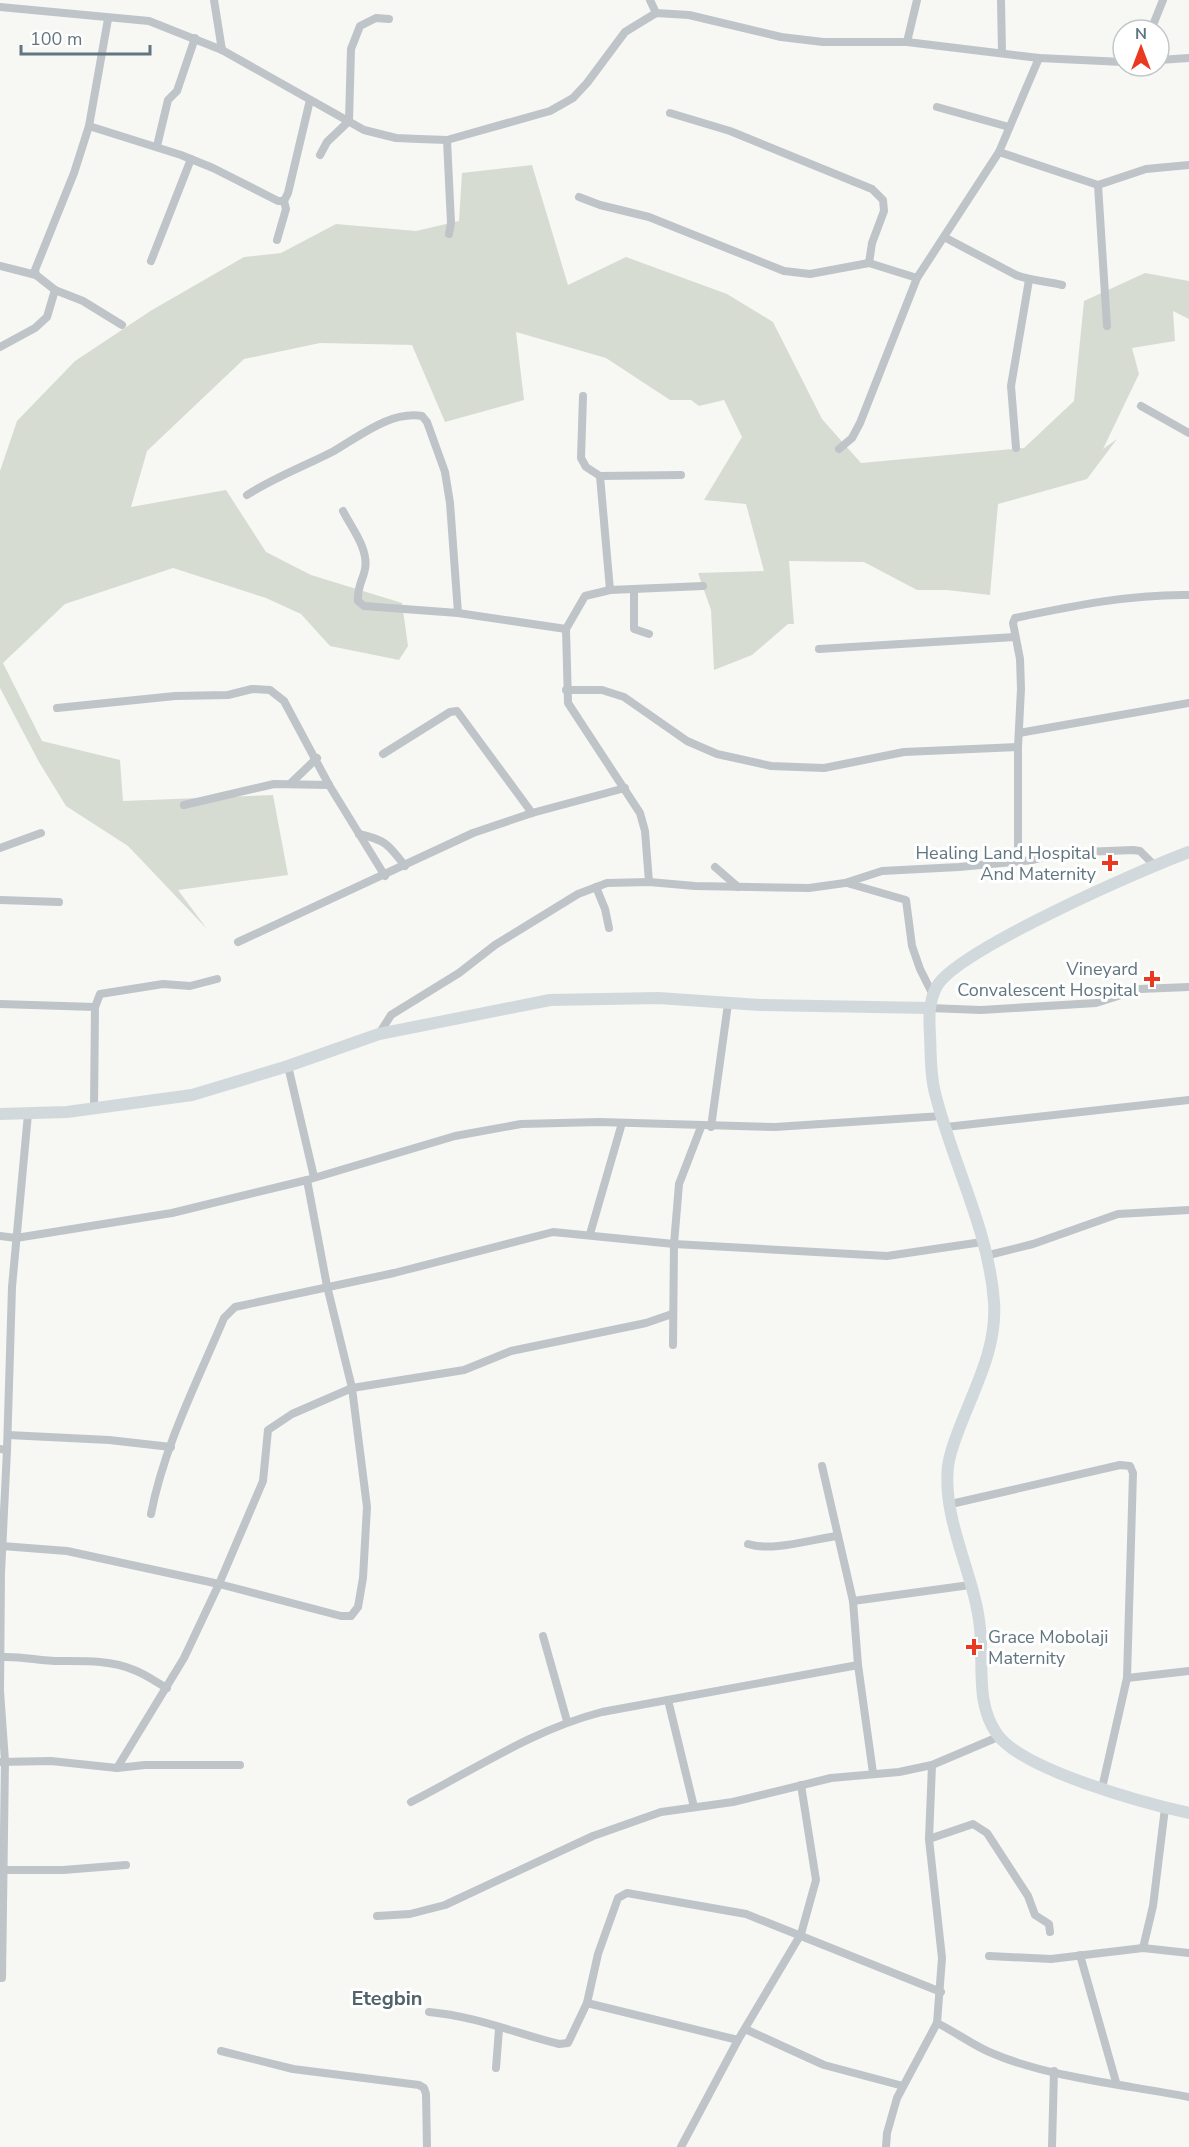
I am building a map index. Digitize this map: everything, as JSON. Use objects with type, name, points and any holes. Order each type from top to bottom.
[{"type":"street","points":[[214,0],[222,50]]},
{"type":"street","points":[[650,0],[656,13]]},
{"type":"street","points":[[907,42],[917,0]]},
{"type":"street","points":[[1001,0],[1002,53]]},
{"type":"street","points":[[1156,18],[1163,0]]},
{"type":"street","points":[[0,7],[149,21],[222,50],[364,129],[396,138],[447,140],[550,111],[573,98],[625,32],[656,13],[689,15],[781,38],[823,42],[907,42],[1039,58],[1111,61]]},
{"type":"street","points":[[36,276],[37,261],[74,173],[88,126],[108,18]]},
{"type":"street","points":[[320,155],[327,142],[349,121],[354,40],[360,26],[366,20],[389,18]]},
{"type":"street","points":[[157,146],[168,100],[177,91],[195,38]]},
{"type":"street","points":[[839,449],[852,438],[860,423],[917,278],[999,152],[1039,58]]},
{"type":"street","points":[[1171,59],[1189,58]]},
{"type":"street","points":[[277,240],[286,209],[284,201],[288,193],[310,100]]},
{"type":"street","points":[[937,107],[1009,127]]},
{"type":"street","points":[[670,113],[730,131],[872,189],[883,200],[884,211],[872,243],[869,263]]},
{"type":"street","points":[[88,126],[157,146],[191,159],[278,201],[284,201]]},
{"type":"street","points":[[447,140],[452,223],[449,234]]},
{"type":"street","points":[[999,152],[1098,184],[1146,169],[1189,165]]},
{"type":"street","points":[[151,261],[191,159]]},
{"type":"street","points":[[1098,184],[1107,326]]},
{"type":"street","points":[[579,197],[600,205],[649,217],[784,271],[810,274],[869,263],[917,278]]},
{"type":"street","points":[[944,237],[1029,280],[1039,279],[1062,285]]},
{"type":"street","points":[[0,266],[36,276],[55,290],[83,301],[122,325]]},
{"type":"street","points":[[1016,448],[1011,386],[1029,280]]},
{"type":"street","points":[[0,347],[36,328],[47,317],[55,290]]},
{"type":"street","points":[[583,396],[581,458],[586,467],[600,476],[681,475]]},
{"type":"street","points":[[1141,406],[1189,433]]},
{"type":"street","points":[[247,495],[275,477],[333,451],[369,429],[411,414],[422,416],[427,422],[445,472],[450,503],[458,613]]},
{"type":"street","points":[[600,476],[610,590]]},
{"type":"street","points":[[343,511],[363,548],[365,570],[357,591],[358,601],[370,607],[458,613],[566,629]]},
{"type":"street","points":[[649,882],[645,831],[640,813],[573,714],[566,690],[566,629],[585,596],[610,590],[703,586]]},
{"type":"street","points":[[634,590],[634,629],[649,634]]},
{"type":"street","points":[[1018,861],[1018,733],[1021,689],[1015,618],[1106,602],[1162,595],[1189,595]]},
{"type":"street","points":[[819,649],[1015,637]]},
{"type":"street","points":[[57,708],[175,696],[228,695],[252,689],[270,690],[284,701],[317,758],[329,784],[385,876]]},
{"type":"street","points":[[566,690],[613,692],[624,697],[687,741],[717,754],[771,766],[824,768],[904,752],[1018,747]]},
{"type":"street","points":[[1018,733],[1189,703]]},
{"type":"street","points":[[383,754],[450,712],[457,711],[532,813]]},
{"type":"street","points":[[291,783],[317,758]]},
{"type":"street","points":[[184,805],[274,784],[329,784]]},
{"type":"street","points":[[238,942],[385,876],[473,833],[532,813],[625,788]]},
{"type":"street","points":[[0,848],[41,833]]},
{"type":"street","points":[[359,834],[380,838],[389,845],[405,866]]},
{"type":"street","points":[[379,1034],[391,1015],[459,973],[495,945],[578,894],[615,882],[786,889],[845,883],[882,871],[1018,861],[1059,853],[1133,850],[1145,855],[1154,865]]},
{"type":"street","points":[[931,1001],[939,982],[950,970],[970,957],[1154,865],[1189,852]]},
{"type":"street","points":[[715,867],[738,887]]},
{"type":"street","points":[[845,883],[906,900],[912,946],[931,1001],[932,1073],[944,1121],[982,1242],[994,1308],[989,1354],[952,1446],[948,1465],[951,1503],[980,1625],[982,1696],[987,1718],[998,1737],[1016,1753],[1034,1762],[1102,1788],[1165,1808],[1189,1813]]},
{"type":"street","points":[[596,888],[605,909],[609,928]]},
{"type":"street","points":[[0,900],[59,902]]},
{"type":"street","points":[[94,1109],[95,1007],[100,994],[163,984],[190,986],[218,979]]},
{"type":"street","points":[[0,1114],[94,1109],[192,1095],[288,1066],[379,1034],[550,1000],[658,998],[728,1004],[931,1001],[981,1010],[1096,1003],[1140,989],[1189,987]]},
{"type":"street","points":[[0,1004],[95,1007]]},
{"type":"street","points":[[711,1127],[728,1004]]},
{"type":"street","points":[[2,1546],[68,1551],[219,1584],[340,1616],[351,1616],[358,1607],[368,1519],[352,1388],[327,1286],[311,1179],[288,1066]]},
{"type":"street","points":[[0,1236],[16,1238],[172,1213],[311,1179],[483,1130],[521,1124],[622,1123],[701,1127],[775,1127],[944,1121],[1189,1100]]},
{"type":"street","points":[[2,1978],[0,1690],[3,1657],[3,1449],[8,1435],[16,1238],[28,1114]]},
{"type":"street","points":[[590,1234],[622,1123]]},
{"type":"street","points":[[674,1345],[672,1314],[674,1244],[680,1184],[701,1127]]},
{"type":"street","points":[[985,1256],[1033,1244],[1118,1214],[1189,1210]]},
{"type":"street","points":[[151,1514],[155,1492],[171,1447],[229,1312],[249,1304],[394,1273],[553,1232],[674,1244],[887,1256],[982,1242]]},
{"type":"street","points":[[117,1768],[167,1688],[219,1584],[263,1481],[268,1430],[292,1414],[352,1388],[464,1370],[511,1351],[646,1323],[672,1314]]},
{"type":"street","points":[[0,1350],[10,1352]]},
{"type":"street","points":[[8,1435],[109,1440],[171,1447]]},
{"type":"street","points":[[951,1503],[1120,1464],[1130,1466],[1133,1473],[1127,1678],[1102,1788]]},
{"type":"street","points":[[822,1466],[853,1601],[858,1665],[873,1773]]},
{"type":"street","points":[[748,1544],[757,1547],[776,1546],[838,1536]]},
{"type":"street","points":[[853,1601],[970,1585]]},
{"type":"street","points":[[543,1636],[567,1721]]},
{"type":"street","points":[[3,1657],[59,1661],[74,1659],[123,1667],[136,1670],[167,1688]]},
{"type":"street","points":[[411,1802],[463,1776],[512,1746],[567,1721],[858,1665]]},
{"type":"street","points":[[1127,1678],[1189,1671]]},
{"type":"street","points":[[668,1700],[694,1807]]},
{"type":"street","points":[[376,1917],[410,1914],[445,1905],[593,1836],[661,1812],[733,1802],[831,1778],[899,1772],[932,1765],[998,1737]]},
{"type":"street","points":[[2,1762],[51,1761],[117,1768],[145,1765],[240,1765]]},
{"type":"street","points":[[886,2147],[887,2133],[897,2098],[937,2023],[941,1992],[942,1958],[929,1839],[932,1765]]},
{"type":"street","points":[[681,2147],[738,2040],[801,1934],[816,1880],[801,1785]]},
{"type":"street","points":[[1143,1948],[1153,1906],[1165,1808]]},
{"type":"street","points":[[929,1839],[973,1824],[987,1833],[1028,1896],[1035,1916],[1049,1924],[1050,1932]]},
{"type":"street","points":[[1,1870],[63,1870],[126,1865]]},
{"type":"street","points":[[429,2012],[459,2015],[499,2029],[559,2044],[568,2043],[587,2003],[598,1954],[618,1898],[627,1893],[732,1910],[801,1934],[941,1992]]},
{"type":"street","points":[[989,1956],[1051,1959],[1143,1948],[1189,1953]]},
{"type":"street","points":[[1080,1955],[1116,2082]]},
{"type":"street","points":[[587,2003],[738,2040]]},
{"type":"street","points":[[937,2023],[992,2054],[1054,2071],[1189,2097]]},
{"type":"street","points":[[496,2068],[499,2029]]},
{"type":"street","points":[[745,2029],[824,2065],[903,2086]]},
{"type":"street","points":[[221,2051],[293,2069],[419,2085],[424,2088],[426,2094],[427,2147]]},
{"type":"street","points":[[1052,2147],[1054,2071]]},
{"type":"shaded area","points":[[532,165],[568,285],[626,257],[727,294],[773,322],[822,419],[861,463],[1024,448],[1074,401],[1084,301],[1145,273],[1189,281],[1189,319],[1173,311],[1175,341],[1132,348],[1139,374],[1103,449],[1117,439],[1087,479],[998,504],[990,595],[947,590],[917,590],[864,562],[789,561],[794,624],[788,624],[752,655],[714,670],[711,610],[698,573],[764,571],[746,504],[704,500],[742,437],[724,400],[699,406],[691,400],[670,400],[606,358],[516,332],[524,400],[445,422],[412,345],[320,343],[244,359],[147,451],[131,507],[226,490],[266,552],[311,575],[402,603],[408,646],[399,660],[330,646],[301,614],[266,598],[173,568],[65,604],[3,663],[42,741],[120,760],[123,801],[273,795],[288,875],[178,890],[207,929],[128,846],[66,806],[39,762],[0,688],[0,471],[17,421],[75,361],[152,310],[244,257],[281,253],[336,224],[416,231],[459,221],[462,173]]},
{"type":"place","name":"Healing Land Hospital And Maternity","points":[[1110,863]]},
{"type":"place","name":"Vineyard Convalescent Hospital","points":[[1152,979]]},
{"type":"place","name":"Grace Mobolaji Maternity","points":[[974,1647]]},
{"type":"district","name":"Etegbin","points":[[387,1998]]}]
